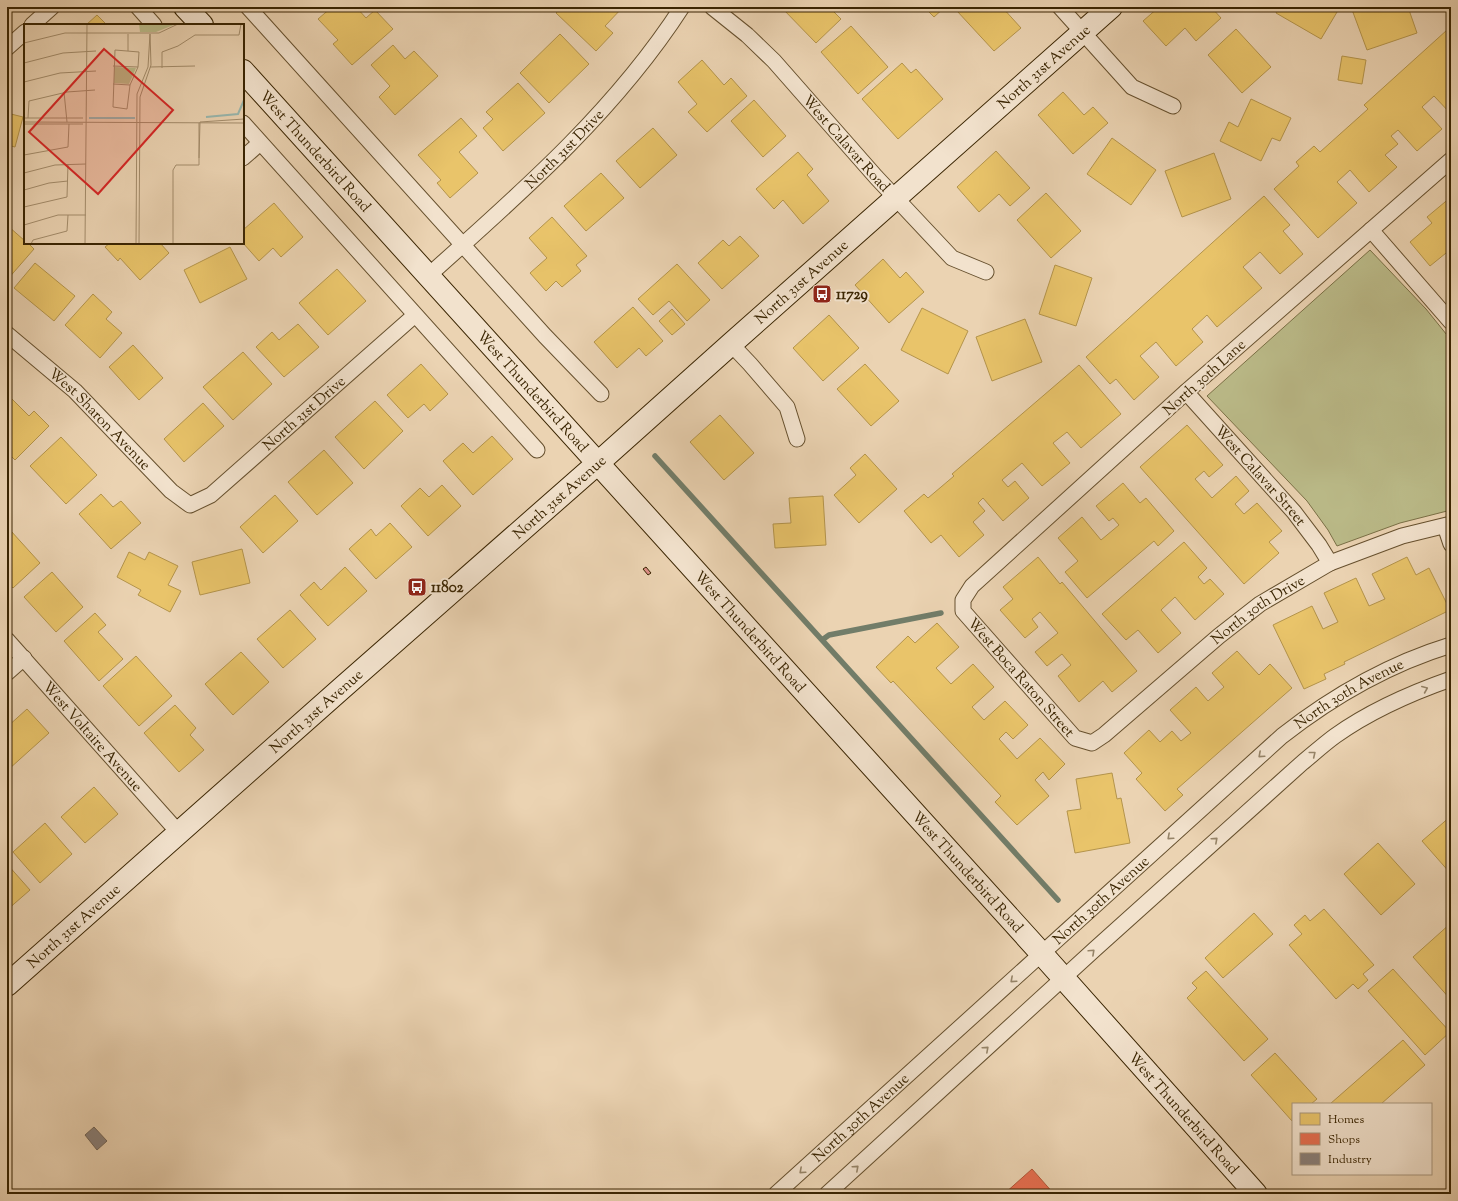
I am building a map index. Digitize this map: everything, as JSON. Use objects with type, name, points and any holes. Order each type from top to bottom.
[{"type":"main road","points":[[186,7],[201,24]]},
{"type":"main road","name":"North 31st Avenue","points":[[7,985],[342,688],[598,464],[730,344],[1111,7]]},
{"type":"main road","name":"West Thunderbird Road","points":[[244,72],[1042,954],[1256,1194]]},
{"type":"street","points":[[33,24],[52,7]]},
{"type":"street","points":[[138,7],[153,24]]},
{"type":"street","points":[[248,7],[545,336],[601,394]]},
{"type":"street","name":"North 31st Drive","points":[[429,275],[566,150],[635,72],[682,7]]},
{"type":"street","name":"West Calavar Road","points":[[712,7],[747,35],[774,61],[896,198],[952,258],[986,272]]},
{"type":"street","points":[[1060,7],[1132,87],[1173,106]]},
{"type":"street","points":[[7,48],[24,33]]},
{"type":"street","points":[[244,124],[537,450]]},
{"type":"street","points":[[244,157],[260,143]]},
{"type":"street","name":"North 30th Lane","points":[[963,600],[972,586],[1186,392],[1451,160]]},
{"type":"street","points":[[1371,230],[1451,322]]},
{"type":"street","name":"North 31st Drive","points":[[190,506],[211,495],[415,315]]},
{"type":"street","name":"West Sharon Avenue","points":[[7,334],[75,391],[171,491],[190,506]]},
{"type":"street","points":[[730,344],[750,364],[787,407],[797,439]]},
{"type":"street","name":"West Calavar Street","points":[[1186,392],[1294,512],[1319,545],[1330,563]]},
{"type":"street","points":[[1448,525],[1451,544]]},
{"type":"street","name":"North 30th Drive","points":[[1092,743],[1104,735],[1220,636],[1260,604],[1330,563],[1402,536],[1448,525]]},
{"type":"street","name":"West Boca Raton Street","points":[[963,600],[963,611],[1075,738],[1092,743]]},
{"type":"street","name":"West Voltaire Avenue","points":[[7,640],[179,834]]},
{"type":"street","name":"North 30th Avenue","points":[[776,1194],[1282,736],[1310,714],[1370,679],[1401,663],[1451,645]]},
{"type":"street","points":[[7,674],[24,658]]},
{"type":"street","name":"North 30th Avenue","points":[[827,1194],[1063,978],[1302,763],[1335,736],[1373,713],[1404,698],[1451,679]]},
{"type":"green space","points":[[1370,250],[1426,309],[1451,340],[1451,510],[1400,523],[1337,546],[1328,530],[1307,501],[1207,396]]},
{"type":"building: Homes","points":[[332,7],[356,7],[366,18],[375,10],[393,29],[352,65],[333,44],[338,40],[318,19]]},
{"type":"building: Homes","points":[[561,7],[623,7],[605,26],[613,33],[596,51],[556,13]]},
{"type":"building: Homes","points":[[781,7],[829,7],[841,19],[816,43]]},
{"type":"building: Homes","points":[[924,7],[945,7],[934,17]]},
{"type":"building: Homes","points":[[961,7],[1002,7],[1021,28],[994,51],[957,11]]},
{"type":"building: Homes","points":[[1159,7],[1211,7],[1221,18],[1196,41],[1185,28],[1166,46],[1143,21]]},
{"type":"building: Homes","points":[[1279,7],[1340,7],[1321,39],[1276,13]]},
{"type":"building: Homes","points":[[1351,7],[1408,7],[1417,33],[1367,50]]},
{"type":"building: Homes","points":[[97,15],[106,24],[87,24]]},
{"type":"building: Homes","points":[[851,26],[888,67],[858,94],[821,52]]},
{"type":"building: Homes","points":[[1236,29],[1271,67],[1242,93],[1208,55]]},
{"type":"building: Homes","points":[[1447,30],[1451,34],[1451,114],[1434,96],[1422,107],[1442,129],[1417,151],[1398,130],[1391,136],[1398,144],[1385,155],[1397,167],[1369,192],[1350,170],[1337,182],[1357,203],[1318,238],[1274,189],[1299,166],[1296,162],[1314,146],[1320,152],[1368,109],[1364,105]]},
{"type":"building: Homes","points":[[560,34],[589,64],[549,103],[520,73]]},
{"type":"building: Homes","points":[[393,45],[405,59],[414,51],[438,76],[395,115],[379,97],[390,86],[371,65]]},
{"type":"building: Homes","points":[[1342,56],[1366,60],[1362,84],[1338,80]]},
{"type":"building: Homes","points":[[702,60],[724,85],[731,78],[747,96],[707,132],[688,112],[697,104],[678,82]]},
{"type":"building: Homes","points":[[902,63],[911,73],[916,69],[943,99],[898,139],[862,99]]},
{"type":"building: Homes","points":[[518,83],[545,113],[503,151],[483,128],[493,119],[486,112]]},
{"type":"building: Homes","points":[[1063,92],[1084,115],[1093,107],[1108,123],[1073,154],[1038,115]]},
{"type":"building: Homes","points":[[1251,99],[1291,118],[1280,141],[1272,138],[1261,161],[1220,141],[1229,122],[1238,127]]},
{"type":"building: Homes","points":[[754,100],[786,136],[763,157],[731,121]]},
{"type":"building: Homes","points":[[7,113],[23,117],[15,147],[7,145]]},
{"type":"building: Homes","points":[[461,118],[477,136],[459,152],[478,173],[450,198],[437,183],[441,180],[418,155]]},
{"type":"building: Homes","points":[[653,128],[677,155],[640,188],[616,161]]},
{"type":"building: Homes","points":[[1112,138],[1156,170],[1131,205],[1087,174]]},
{"type":"building: Homes","points":[[996,151],[1030,188],[1010,206],[999,194],[979,212],[957,187]]},
{"type":"building: Homes","points":[[798,152],[813,169],[807,175],[829,201],[803,224],[783,200],[774,209],[756,189]]},
{"type":"building: Homes","points":[[1214,153],[1231,199],[1182,217],[1165,171]]},
{"type":"building: Homes","points":[[601,173],[624,198],[586,231],[564,206]]},
{"type":"building: Homes","points":[[1046,193],[1081,231],[1051,258],[1017,220]]},
{"type":"building: Homes","points":[[1264,196],[1290,225],[1283,231],[1303,254],[1280,274],[1260,252],[1243,267],[1262,288],[1217,327],[1207,315],[1192,329],[1203,342],[1176,366],[1156,342],[1140,356],[1159,377],[1134,400],[1116,379],[1110,384],[1086,357]]},
{"type":"building: Homes","points":[[1451,197],[1451,249],[1430,266],[1410,242],[1432,223],[1427,217]]},
{"type":"building: Homes","points":[[274,203],[303,237],[281,257],[273,248],[259,261],[244,244],[244,229]]},
{"type":"building: Homes","points":[[552,217],[587,256],[576,265],[581,271],[562,287],[556,281],[546,291],[530,273],[547,258],[529,238]]},
{"type":"building: Homes","points":[[8,226],[24,240],[24,244],[29,244],[34,249],[7,280]]},
{"type":"building: Homes","points":[[740,236],[759,256],[722,289],[698,263],[723,240],[729,246]]},
{"type":"building: Homes","points":[[109,244],[161,244],[169,253],[140,280],[120,258],[118,261],[105,247]]},
{"type":"building: Homes","points":[[230,247],[247,279],[200,303],[184,270]]},
{"type":"building: Homes","points":[[883,259],[900,278],[906,272],[924,292],[889,323],[855,285]]},
{"type":"building: Homes","points":[[35,263],[75,296],[54,321],[14,288]]},
{"type":"building: Homes","points":[[677,264],[710,300],[687,321],[669,301],[653,315],[638,299]]},
{"type":"building: Homes","points":[[1055,265],[1092,278],[1076,326],[1039,314]]},
{"type":"building: Homes","points":[[337,269],[366,301],[328,335],[299,303]]},
{"type":"building: Homes","points":[[822,291],[825,294],[817,300],[815,297]]},
{"type":"building: Homes","points":[[93,294],[112,312],[106,319],[122,333],[100,358],[65,325]]},
{"type":"building: Homes","points":[[633,307],[663,341],[646,356],[639,348],[617,368],[594,342]]},
{"type":"building: Homes","points":[[922,308],[968,331],[948,374],[901,350]]},
{"type":"building: Homes","points":[[672,309],[685,324],[672,335],[659,321]]},
{"type":"building: Homes","points":[[829,315],[859,348],[823,381],[793,348]]},
{"type":"building: Homes","points":[[1025,319],[1042,362],[992,381],[976,337]]},
{"type":"building: Homes","points":[[298,324],[319,347],[284,377],[256,347],[272,332],[279,340]]},
{"type":"building: Homes","points":[[133,345],[163,378],[139,400],[109,367]]},
{"type":"building: Homes","points":[[243,352],[272,384],[233,420],[203,387]]},
{"type":"building: Homes","points":[[421,364],[448,394],[430,411],[424,404],[408,418],[387,395]]},
{"type":"building: Homes","points":[[865,364],[899,401],[871,426],[837,389]]},
{"type":"building: Homes","points":[[1079,365],[1121,414],[1081,448],[1067,432],[1053,443],[1070,463],[1042,486],[1022,463],[1002,480],[1008,487],[1015,481],[1029,498],[1003,521],[983,498],[978,503],[985,511],[973,522],[984,535],[959,557],[941,535],[931,543],[904,511],[924,494],[928,498],[954,476],[952,474]]},
{"type":"building: Homes","points":[[10,397],[29,416],[34,411],[49,426],[15,460],[7,452],[7,400]]},
{"type":"building: Homes","points":[[375,401],[403,431],[364,469],[335,437]]},
{"type":"building: Homes","points":[[203,403],[224,426],[184,462],[164,439]]},
{"type":"building: Homes","points":[[720,415],[754,453],[724,480],[690,442]]},
{"type":"building: Homes","points":[[1187,425],[1223,465],[1209,477],[1204,471],[1195,479],[1212,498],[1236,476],[1249,491],[1235,504],[1244,514],[1257,503],[1282,531],[1269,542],[1279,553],[1244,584],[1140,467]]},
{"type":"building: Homes","points":[[492,436],[513,459],[473,495],[443,461],[463,443],[473,453]]},
{"type":"building: Homes","points":[[61,437],[97,475],[66,504],[30,466]]},
{"type":"building: Homes","points":[[324,450],[353,483],[317,515],[288,482]]},
{"type":"building: Homes","points":[[865,454],[897,489],[859,523],[834,495],[856,475],[850,468]]},
{"type":"building: Homes","points":[[1123,483],[1140,503],[1146,498],[1174,531],[1158,546],[1154,541],[1087,598],[1065,572],[1078,561],[1058,538],[1082,517],[1101,540],[1119,525],[1113,518],[1109,521],[1096,506]]},
{"type":"building: Homes","points":[[442,485],[461,506],[428,536],[401,506],[420,488],[429,497]]},
{"type":"building: Homes","points":[[101,494],[113,507],[121,501],[141,523],[111,549],[79,514]]},
{"type":"building: Homes","points":[[275,495],[298,521],[263,553],[240,527]]},
{"type":"building: Homes","points":[[823,496],[826,545],[775,548],[773,524],[791,523],[789,498]]},
{"type":"building: Homes","points":[[390,523],[412,547],[376,579],[349,549],[371,529],[376,536]]},
{"type":"building: Homes","points":[[11,531],[40,563],[13,588],[7,582],[7,535]]},
{"type":"building: Homes","points":[[1184,542],[1207,568],[1198,577],[1204,584],[1210,579],[1224,594],[1195,620],[1175,597],[1161,610],[1181,633],[1158,653],[1138,630],[1126,640],[1102,614]]},
{"type":"building: Homes","points":[[242,549],[250,583],[200,595],[192,562]]},
{"type":"building: Homes","points":[[129,552],[145,560],[149,552],[178,566],[168,585],[181,591],[170,612],[138,595],[141,590],[117,577]]},
{"type":"building: Homes","points":[[1038,557],[1060,584],[1062,582],[1137,671],[1112,692],[1103,681],[1079,702],[1058,676],[1071,665],[1062,654],[1047,666],[1035,652],[1058,633],[1040,612],[1032,619],[1038,627],[1025,638],[1000,610],[1013,599],[1003,587]]},
{"type":"building: Homes","points":[[1407,557],[1416,575],[1429,568],[1450,610],[1344,662],[1345,664],[1324,674],[1326,679],[1304,689],[1273,625],[1312,606],[1323,629],[1338,622],[1324,593],[1356,578],[1369,606],[1385,599],[1372,574]]},
{"type":"building: Homes","points":[[345,567],[367,591],[328,626],[300,595],[314,582],[321,590]]},
{"type":"building: Homes","points":[[52,572],[83,607],[56,632],[24,597]]},
{"type":"building: Homes","points":[[290,610],[316,639],[283,668],[257,639]]},
{"type":"building: Homes","points":[[95,613],[106,625],[98,632],[123,659],[99,681],[64,641]]},
{"type":"building: Homes","points":[[937,623],[959,647],[936,668],[951,684],[973,664],[994,687],[972,707],[984,720],[1005,701],[1028,725],[1013,739],[1006,732],[999,739],[1017,759],[1040,738],[1065,764],[1049,780],[1043,772],[1035,780],[1049,796],[1017,825],[995,802],[1001,796],[893,681],[891,683],[876,667],[908,636],[915,643]]},
{"type":"building: Homes","points":[[1237,651],[1259,675],[1270,664],[1292,688],[1177,789],[1183,795],[1165,811],[1136,779],[1142,773],[1124,753],[1149,730],[1160,742],[1172,731],[1181,741],[1191,733],[1170,710],[1196,687],[1208,701],[1224,687],[1212,673]]},
{"type":"building: Homes","points":[[241,652],[269,682],[233,715],[205,684]]},
{"type":"building: Homes","points":[[136,656],[172,696],[139,726],[103,686]]},
{"type":"building: Homes","points":[[175,705],[196,728],[190,735],[204,750],[179,772],[144,733]]},
{"type":"building: Homes","points":[[27,709],[49,733],[9,769],[7,766],[7,727]]},
{"type":"building: Homes","points":[[1112,773],[1117,799],[1121,798],[1130,843],[1075,853],[1067,811],[1081,809],[1076,779]]},
{"type":"building: Homes","points":[[94,787],[118,814],[85,843],[61,817]]},
{"type":"building: Homes","points":[[1451,816],[1451,874],[1422,841]]},
{"type":"building: Homes","points":[[45,823],[72,854],[40,883],[13,852]]},
{"type":"building: Homes","points":[[1378,843],[1415,884],[1381,915],[1344,874]]},
{"type":"building: Homes","points":[[7,864],[30,890],[7,910]]},
{"type":"building: Homes","points":[[1324,909],[1374,965],[1363,974],[1368,980],[1358,989],[1353,984],[1336,999],[1289,945],[1302,934],[1294,925],[1305,915],[1310,921]]},
{"type":"building: Homes","points":[[1254,913],[1273,934],[1223,978],[1205,958]]},
{"type":"building: Homes","points":[[1451,923],[1451,1000],[1413,957]]},
{"type":"building: Homes","points":[[1393,969],[1450,1032],[1425,1055],[1368,991]]},
{"type":"building: Homes","points":[[1206,971],[1268,1039],[1244,1061],[1187,998],[1197,988],[1192,983]]},
{"type":"building: Homes","points":[[1403,1040],[1425,1065],[1382,1103],[1331,1103]]},
{"type":"building: Homes","points":[[1275,1053],[1317,1099],[1312,1103],[1292,1103],[1292,1121],[1251,1075]]},
{"type":"building: Shops","points":[[1032,1169],[1054,1194],[1004,1194]]},
{"type":"building: Industry","points":[[94,1127],[107,1141],[97,1150],[85,1135]]},
{"type":"building: Other","points":[[646,567],[651,573],[648,575],[643,569]]},
{"type":"waterway","points":[[655,456],[1058,900]]},
{"type":"waterway","points":[[822,640],[829,635],[941,613]]},
{"type":"place","name":"11729","points":[[822,294]]},
{"type":"place","name":"11802","points":[[417,587]]}]
